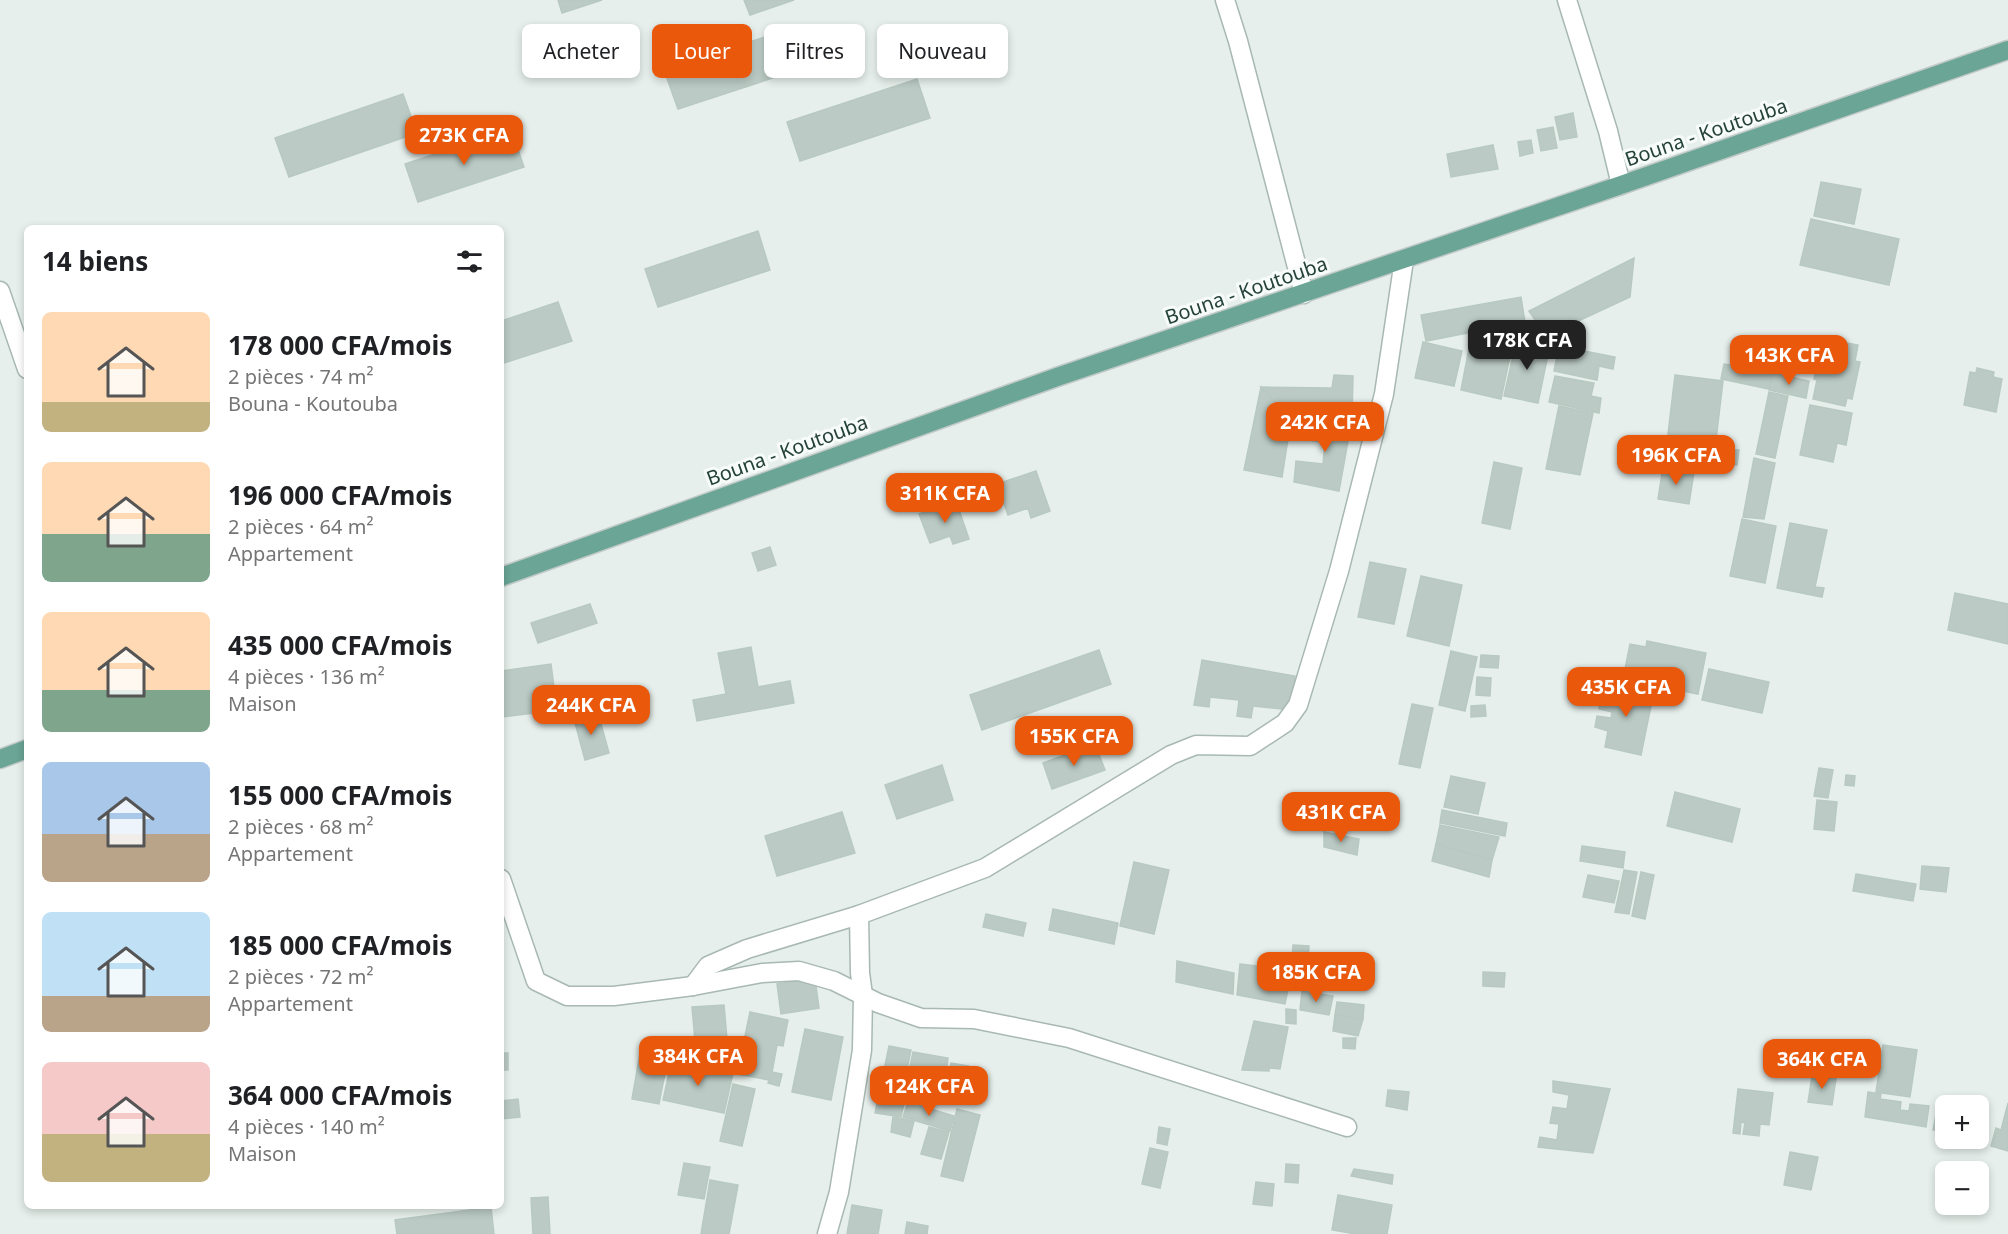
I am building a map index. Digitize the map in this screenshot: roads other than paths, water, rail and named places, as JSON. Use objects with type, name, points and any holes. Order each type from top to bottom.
[{"type":"main road","name":"Bouna - Koutouba","points":[[504,576],[1046,381],[1404,260],[2008,50]]},
{"type":"main road","points":[[0,759],[24,750]]},
{"type":"street","points":[[1225,0],[1238,41],[1304,294]]},
{"type":"street","points":[[1568,0],[1608,131],[1621,185]]},
{"type":"street","points":[[693,986],[708,966],[747,949],[859,915],[985,868],[1171,754],[1196,745],[1250,746],[1285,723],[1298,705],[1340,571],[1384,394],[1404,260]]},
{"type":"street","points":[[0,291],[24,360]]},
{"type":"street","points":[[504,888],[536,981],[567,996],[614,996],[693,986],[762,973],[799,972],[834,981],[878,1003],[921,1018],[974,1019],[1069,1038],[1347,1127]]},
{"type":"street","points":[[827,1234],[839,1192],[862,1050],[859,915]]}]
